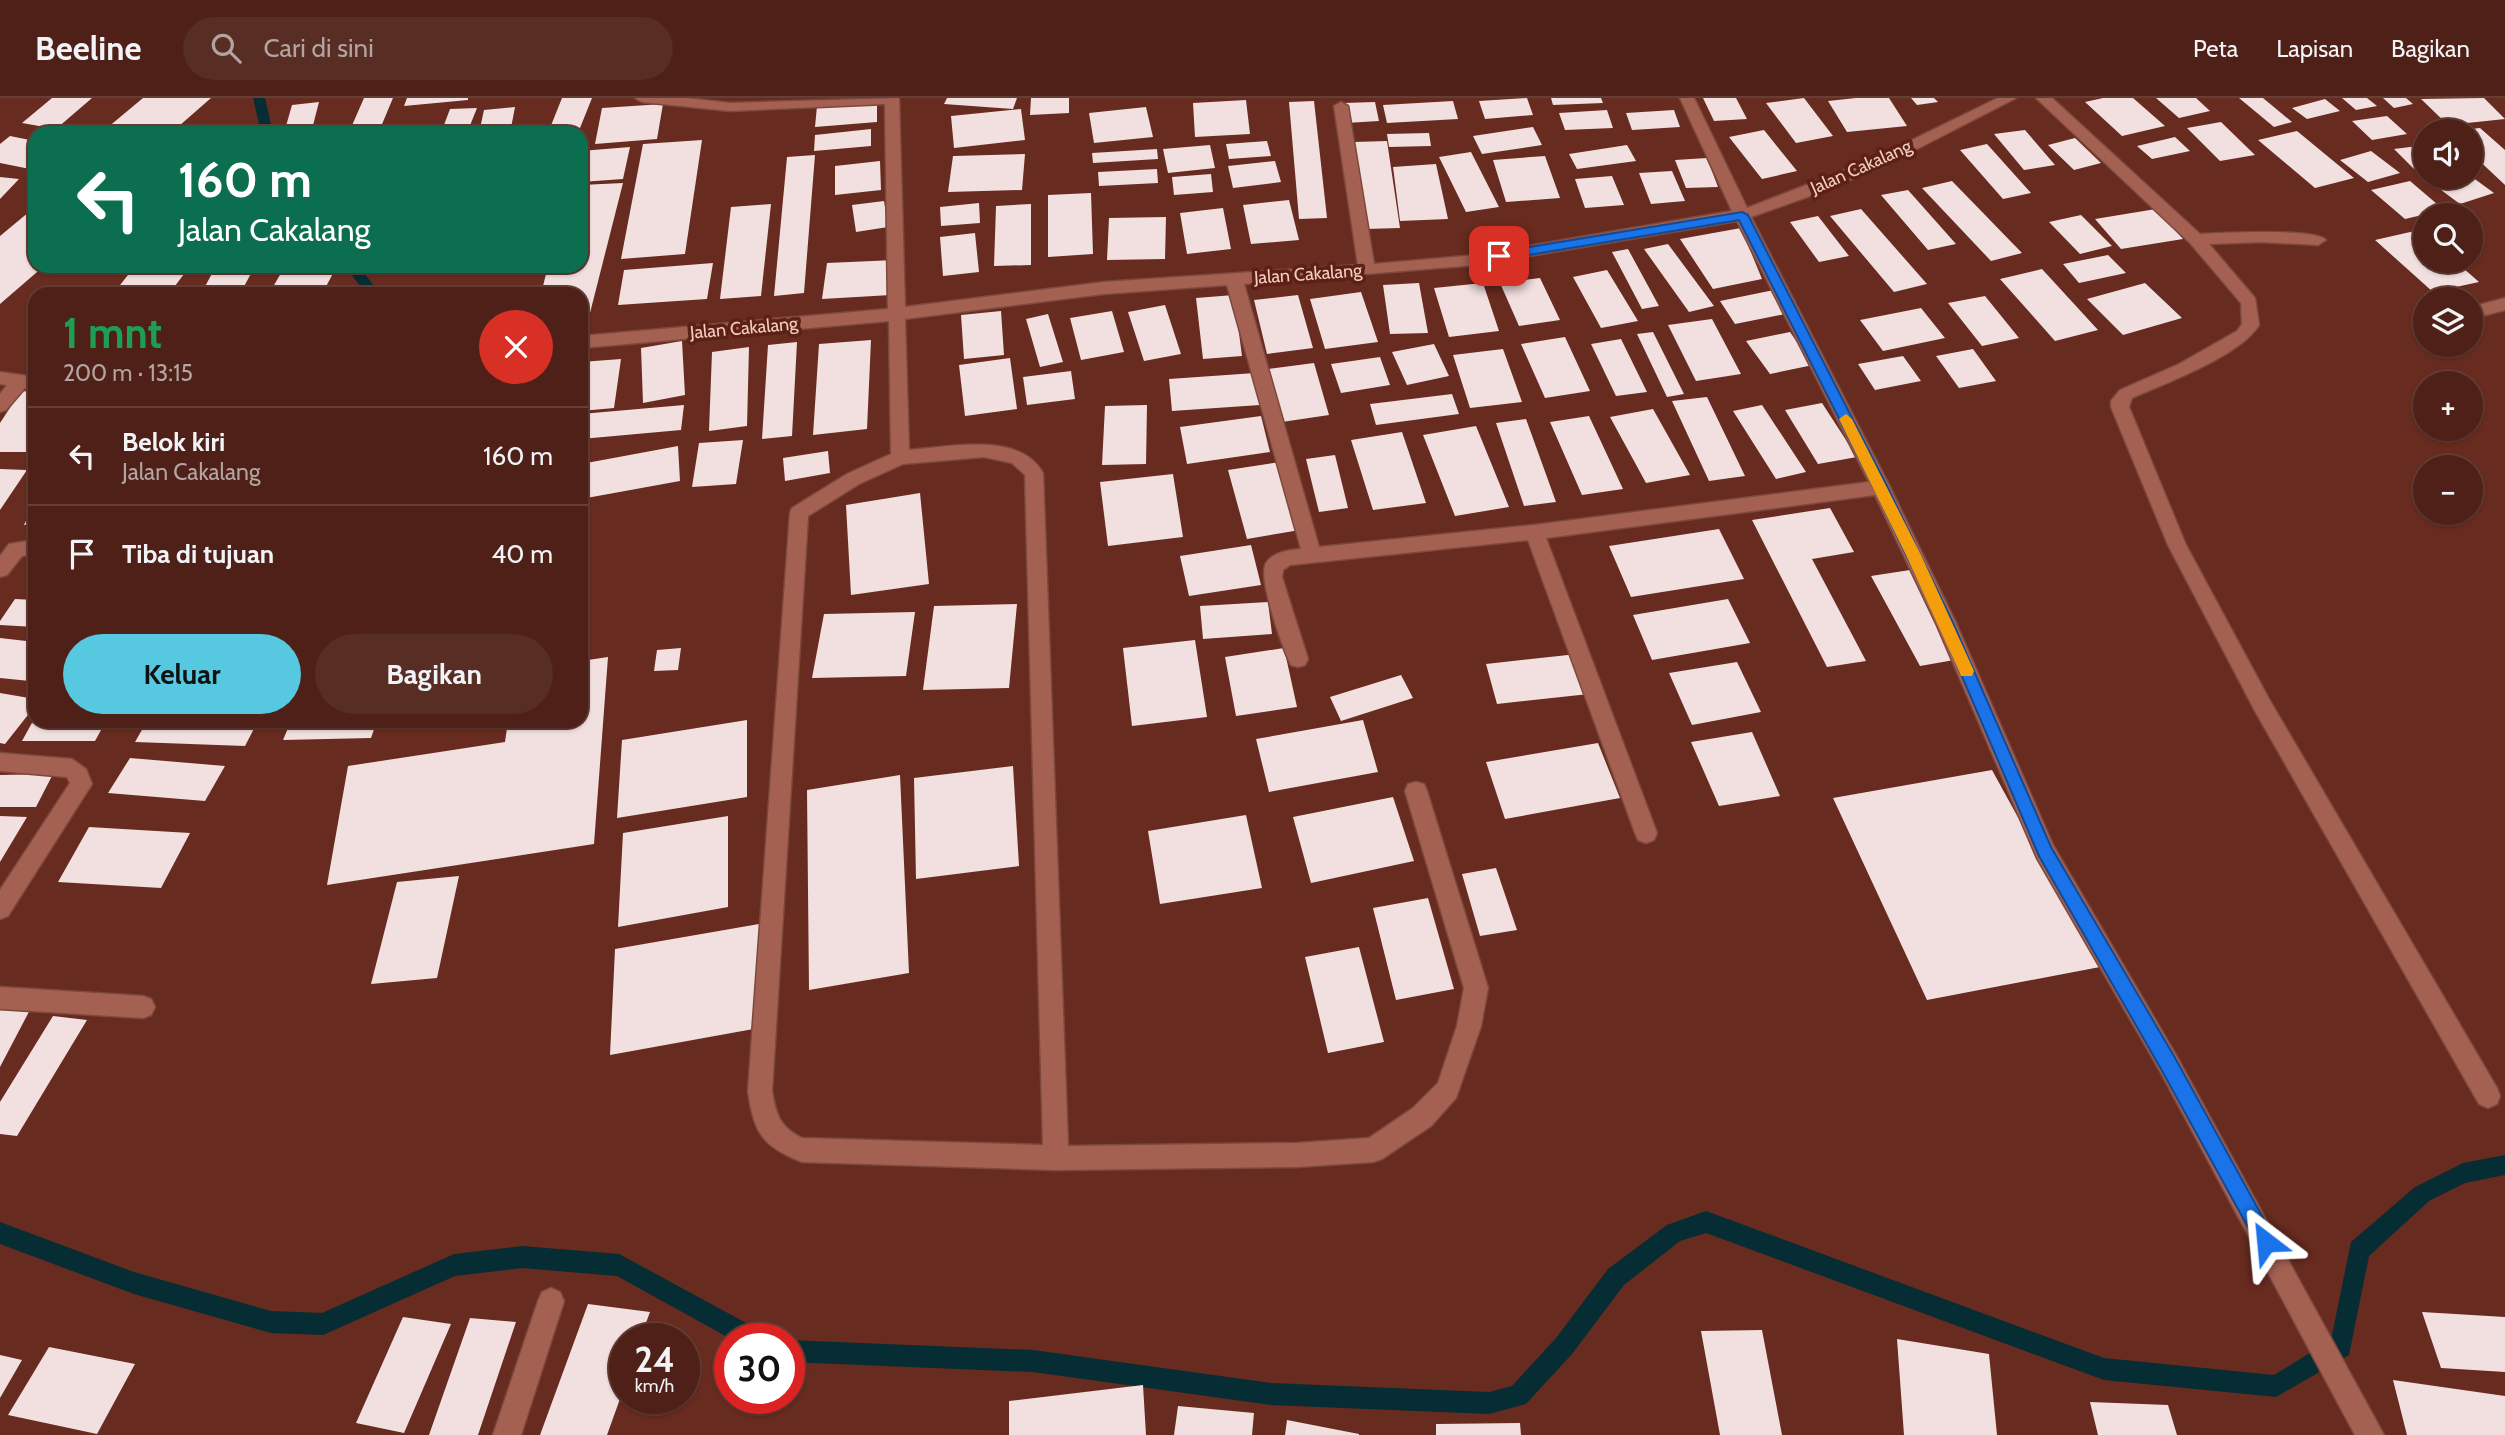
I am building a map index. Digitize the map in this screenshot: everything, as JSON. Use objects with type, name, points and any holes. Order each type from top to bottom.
[{"type":"street","points":[[642,98],[730,107],[892,98],[900,458]]},
{"type":"street","points":[[1687,98],[1742,215],[1881,488],[1946,623],[2045,851],[2168,1063],[2370,1435]]},
{"type":"street","name":"Jalan Cakalang","points":[[588,341],[898,314],[1104,288],[1367,271],[1476,260],[1742,215],[1777,205],[1866,167],[2009,98]]},
{"type":"street","points":[[2043,98],[2196,239],[2249,302],[2251,325],[2243,335],[2185,368],[2126,394],[2120,401],[2120,407],[2177,545],[2236,656],[2488,1096]]},
{"type":"street","points":[[1341,106],[1367,271]]},
{"type":"street","points":[[2196,239],[2261,237],[2318,240]]},
{"type":"street","points":[[1234,279],[1312,555]]},
{"type":"street","points":[[2483,310],[2505,304]]},
{"type":"street","points":[[0,378],[27,383]]},
{"type":"street","points":[[0,406],[27,383]]},
{"type":"street","points":[[1056,1158],[1034,473],[1018,458],[984,450],[900,458],[853,479],[799,513],[760,1091],[764,1124],[780,1142],[802,1150],[1056,1158],[1297,1155],[1373,1150],[1422,1117],[1448,1090],[1469,1026],[1476,988],[1416,791]]},
{"type":"street","points":[[1298,659],[1272,572],[1274,566],[1286,558],[1534,532],[1881,488]]},
{"type":"street","points":[[1534,532],[1565,609],[1646,833]]},
{"type":"street","points":[[0,570],[16,549],[28,548]]},
{"type":"street","points":[[0,762],[72,768],[79,775],[81,784],[0,909]]},
{"type":"street","points":[[0,998],[143,1007]]},
{"type":"street","points":[[506,1435],[551,1301]]},
{"type":"building","points":[[52,98],[92,98],[59,126],[22,123]]},
{"type":"building","points":[[143,98],[211,98],[179,126],[109,126]]},
{"type":"building","points":[[364,98],[393,98],[381,126],[352,126]]},
{"type":"building","points":[[407,98],[468,98],[468,100],[404,106]]},
{"type":"building","points":[[562,98],[592,98],[581,126],[551,126]]},
{"type":"building","points":[[947,98],[1017,98],[1013,109],[944,104]]},
{"type":"building","points":[[1031,98],[1069,98],[1069,113],[1030,115]]},
{"type":"building","points":[[1527,98],[1533,115],[1485,119],[1479,101]]},
{"type":"building","points":[[1551,98],[1601,98],[1603,103],[1553,105]]},
{"type":"building","points":[[1703,98],[1736,98],[1747,119],[1714,121]]},
{"type":"building","points":[[1804,98],[1833,136],[1796,143],[1766,103]]},
{"type":"building","points":[[1889,98],[1907,126],[1847,132],[1828,101]]},
{"type":"building","points":[[1911,98],[1934,98],[1938,102],[1917,105]]},
{"type":"building","points":[[2103,98],[2133,98],[2165,126],[2122,136],[2085,102]]},
{"type":"building","points":[[2156,98],[2196,98],[2210,111],[2179,118]]},
{"type":"building","points":[[2239,98],[2263,98],[2292,122],[2274,127]]},
{"type":"building","points":[[2342,98],[2367,98],[2377,106],[2356,110]]},
{"type":"building","points":[[2383,98],[2406,98],[2413,104],[2394,108]]},
{"type":"building","points":[[2484,98],[2505,119],[2483,121],[2483,119],[2442,119],[2421,99]]},
{"type":"building","points":[[2325,99],[2340,111],[2307,119],[2292,108]]},
{"type":"building","points":[[1246,100],[1250,134],[1195,137],[1193,103]]},
{"type":"building","points":[[877,101],[877,122],[815,127],[817,106]]},
{"type":"building","points":[[1314,101],[1327,218],[1299,219],[1289,102]]},
{"type":"building","points":[[1453,101],[1458,119],[1387,123],[1383,105]]},
{"type":"building","points":[[319,102],[313,126],[286,126],[292,105]]},
{"type":"building","points":[[1375,102],[1379,121],[1346,123],[1343,103]]},
{"type":"building","points":[[663,104],[657,139],[595,144],[602,108]]},
{"type":"building","points":[[515,107],[511,126],[481,126],[484,110]]},
{"type":"building","points":[[1146,107],[1153,137],[1094,143],[1089,113]]},
{"type":"building","points":[[477,108],[470,126],[444,126],[450,109]]},
{"type":"building","points":[[1021,109],[1025,140],[954,148],[951,116]]},
{"type":"building","points":[[1607,110],[1613,128],[1565,130],[1559,113]]},
{"type":"building","points":[[1674,110],[1680,127],[1632,130],[1626,113]]},
{"type":"building","points":[[2387,116],[2407,134],[2372,140],[2352,121]]},
{"type":"building","points":[[2221,122],[2255,155],[2220,161],[2187,128]]},
{"type":"building","points":[[1533,127],[1542,145],[1482,154],[1473,136]]},
{"type":"building","points":[[871,129],[871,146],[814,151],[815,135]]},
{"type":"building","points":[[1764,130],[1797,171],[1762,179],[1729,137]]},
{"type":"building","points":[[2025,130],[2055,165],[2024,170],[1994,134]]},
{"type":"building","points":[[2297,131],[2354,178],[2315,188],[2258,140]]},
{"type":"building","points":[[2483,131],[2505,150],[2505,185],[2483,164]]},
{"type":"building","points":[[1429,133],[1431,146],[1389,147],[1387,134]]},
{"type":"building","points":[[10,136],[28,140],[28,169],[0,163],[0,144]]},
{"type":"building","points":[[2175,137],[2190,151],[2152,159],[2137,146]]},
{"type":"building","points":[[2075,138],[2101,163],[2074,170],[2048,145]]},
{"type":"building","points":[[702,140],[685,254],[621,259],[643,144]]},
{"type":"building","points":[[1267,141],[1271,156],[1229,159],[1226,144]]},
{"type":"building","points":[[1387,141],[1400,228],[1365,229],[1354,142]]},
{"type":"building","points":[[1987,144],[2031,193],[2003,199],[1960,150]]},
{"type":"building","points":[[1210,145],[1215,168],[1168,173],[1163,149]]},
{"type":"building","points":[[1627,145],[1636,161],[1577,169],[1569,154]]},
{"type":"building","points":[[630,147],[623,179],[588,182],[588,150]]},
{"type":"building","points":[[2413,147],[2413,168],[2394,149]]},
{"type":"building","points":[[1157,149],[1158,159],[1093,163],[1092,153]]},
{"type":"building","points":[[2371,151],[2400,173],[2368,182],[2340,160]]},
{"type":"building","points":[[1471,152],[1499,207],[1466,212],[1439,157]]},
{"type":"building","points":[[1025,154],[1022,190],[948,192],[953,156]]},
{"type":"building","points":[[815,155],[804,293],[774,296],[787,157]]},
{"type":"building","points":[[1545,156],[1560,198],[1506,202],[1493,160]]},
{"type":"building","points":[[1707,158],[1718,187],[1686,188],[1675,160]]},
{"type":"building","points":[[880,161],[881,190],[835,195],[835,166]]},
{"type":"building","points":[[1275,161],[1281,182],[1233,188],[1228,166]]},
{"type":"building","points":[[1436,164],[1448,219],[1400,221],[1393,167]]},
{"type":"building","points":[[1157,169],[1158,183],[1099,186],[1098,172]]},
{"type":"building","points":[[1672,171],[1685,201],[1651,204],[1639,173]]},
{"type":"building","points":[[1211,174],[1213,192],[1174,195],[1172,177]]},
{"type":"building","points":[[1612,176],[1624,205],[1585,208],[1575,179]]},
{"type":"building","points":[[0,177],[19,179],[0,199]]},
{"type":"building","points":[[1952,181],[2022,253],[1991,261],[1922,188]]},
{"type":"building","points":[[2410,181],[2413,189],[2419,189],[2436,203],[2413,203],[2413,217],[2405,219],[2371,190]]},
{"type":"building","points":[[623,183],[590,313],[588,287],[543,287],[546,273],[588,273],[588,185]]},
{"type":"building","points":[[2483,185],[2494,193],[2463,203],[2459,203],[2440,189],[2483,189]]},
{"type":"building","points":[[1908,190],[1956,244],[1928,250],[1881,195]]},
{"type":"building","points":[[1091,193],[1093,254],[1048,257],[1048,195]]},
{"type":"building","points":[[1289,200],[1299,240],[1251,244],[1243,205]]},
{"type":"building","points":[[884,201],[888,227],[856,232],[852,205]]},
{"type":"building","points":[[979,203],[980,223],[941,226],[940,207]]},
{"type":"building","points":[[771,204],[761,296],[720,299],[731,207]]},
{"type":"building","points":[[1031,204],[1031,265],[994,266],[996,206]]},
{"type":"building","points":[[1223,208],[1231,249],[1187,254],[1180,213]]},
{"type":"building","points":[[1861,209],[1927,284],[1894,292],[1830,216]]},
{"type":"building","points":[[2156,209],[2183,239],[2121,249],[2095,219]]},
{"type":"building","points":[[28,213],[28,273],[36,273],[0,304],[0,236]]},
{"type":"building","points":[[2081,215],[2112,246],[2080,254],[2049,222]]},
{"type":"building","points":[[1818,216],[1849,256],[1819,262],[1790,222]]},
{"type":"building","points":[[1166,217],[1165,259],[1107,260],[1109,218]]},
{"type":"building","points":[[1741,228],[1762,279],[1713,289],[1680,239]]},
{"type":"building","points":[[2413,231],[2413,273],[2469,273],[2479,282],[2456,287],[2427,287],[2375,240]]},
{"type":"building","points":[[975,233],[979,272],[943,276],[940,237]]},
{"type":"building","points":[[1668,244],[1714,306],[1689,312],[1644,249]]},
{"type":"building","points":[[1628,249],[1659,306],[1642,309],[1612,252]]},
{"type":"building","points":[[2108,255],[2126,273],[2079,283],[2063,264]]},
{"type":"building","points":[[895,260],[891,295],[822,299],[827,263]]},
{"type":"building","points":[[713,263],[707,299],[618,305],[624,270]]},
{"type":"building","points":[[2042,269],[2098,330],[2055,341],[2000,279]]},
{"type":"building","points":[[1607,270],[1638,321],[1601,328],[1573,277]]},
{"type":"building","points":[[130,273],[185,273],[174,287],[118,287]]},
{"type":"building","points":[[212,273],[251,273],[244,287],[205,287]]},
{"type":"building","points":[[281,273],[333,273],[326,287],[273,287]]},
{"type":"building","points":[[1540,278],[1560,320],[1519,326],[1500,283]]},
{"type":"building","points":[[1419,283],[1428,333],[1390,334],[1383,285]]},
{"type":"building","points":[[1483,283],[1499,331],[1449,337],[1434,288]]},
{"type":"building","points":[[2145,283],[2182,318],[2123,335],[2087,299]]},
{"type":"building","points":[[1774,290],[1790,313],[1735,324],[1720,301]]},
{"type":"building","points":[[1361,292],[1378,342],[1325,349],[1310,299]]},
{"type":"building","points":[[1234,295],[1242,356],[1203,359],[1196,298]]},
{"type":"building","points":[[1298,295],[1313,348],[1267,354],[1254,300]]},
{"type":"building","points":[[1985,296],[2019,338],[1982,346],[1948,303]]},
{"type":"building","points":[[1165,305],[1181,354],[1144,361],[1128,312]]},
{"type":"building","points":[[1921,308],[1945,338],[1883,351],[1860,320]]},
{"type":"building","points":[[1001,311],[1004,355],[964,359],[961,315]]},
{"type":"building","points":[[1112,311],[1124,352],[1081,360],[1070,318]]},
{"type":"building","points":[[1048,314],[1063,362],[1040,367],[1026,319]]},
{"type":"building","points":[[1712,319],[1741,374],[1696,381],[1668,325]]},
{"type":"building","points":[[1653,332],[1684,394],[1667,397],[1637,334]]},
{"type":"building","points":[[1790,332],[1813,365],[1770,374],[1746,341]]},
{"type":"building","points":[[1565,337],[1590,391],[1545,398],[1521,344]]},
{"type":"building","points":[[1621,339],[1647,392],[1616,396],[1591,344]]},
{"type":"building","points":[[871,340],[867,429],[813,435],[819,344]]},
{"type":"building","points":[[682,341],[685,395],[643,403],[641,348]]},
{"type":"building","points":[[797,342],[792,436],[762,439],[768,345]]},
{"type":"building","points":[[1434,344],[1449,376],[1407,385],[1392,352]]},
{"type":"building","points":[[749,347],[747,426],[709,431],[712,352]]},
{"type":"building","points":[[1503,349],[1522,402],[1470,408],[1453,355]]},
{"type":"building","points":[[1973,349],[1996,381],[1959,388],[1936,356]]},
{"type":"building","points":[[1903,356],[1921,381],[1875,390],[1858,364]]},
{"type":"building","points":[[1380,357],[1390,385],[1341,393],[1331,364]]},
{"type":"building","points":[[1010,358],[1017,409],[965,416],[959,365]]},
{"type":"building","points":[[621,359],[614,408],[588,410],[588,361]]},
{"type":"building","points":[[1314,363],[1329,415],[1282,422],[1268,369]]},
{"type":"building","points":[[1071,371],[1075,399],[1027,405],[1023,377]]},
{"type":"building","points":[[1255,373],[1260,405],[1172,411],[1169,379]]},
{"type":"building","points":[[21,391],[28,392],[28,452],[0,452],[0,423]]},
{"type":"building","points":[[1452,394],[1459,414],[1376,425],[1370,404]]},
{"type":"building","points":[[1707,397],[1745,476],[1709,481],[1672,401]]},
{"type":"building","points":[[1822,403],[1857,457],[1818,464],[1785,410]]},
{"type":"building","points":[[684,405],[681,430],[588,438],[588,413]]},
{"type":"building","points":[[1147,405],[1146,464],[1102,465],[1105,406]]},
{"type":"building","points":[[1762,405],[1806,472],[1776,479],[1733,411]]},
{"type":"building","points":[[1653,409],[1690,475],[1646,483],[1610,417]]},
{"type":"building","points":[[1261,416],[1270,452],[1187,464],[1180,427]]},
{"type":"building","points":[[1589,416],[1623,489],[1582,495],[1550,422]]},
{"type":"building","points":[[1526,419],[1556,502],[1524,506],[1496,423]]},
{"type":"building","points":[[1476,426],[1509,507],[1455,516],[1423,435]]},
{"type":"building","points":[[1402,432],[1426,503],[1373,510],[1351,440]]},
{"type":"building","points":[[743,440],[736,484],[692,487],[699,443]]},
{"type":"building","points":[[678,446],[680,481],[588,498],[588,463]]},
{"type":"building","points":[[828,451],[830,473],[785,481],[783,458]]},
{"type":"building","points":[[1335,455],[1348,508],[1319,512],[1306,459]]},
{"type":"building","points":[[1280,462],[1300,530],[1247,539],[1228,470]]},
{"type":"building","points":[[0,469],[27,470],[0,510]]},
{"type":"building","points":[[1173,474],[1183,537],[1108,546],[1100,482]]},
{"type":"building","points":[[920,493],[929,584],[851,595],[846,505]]},
{"type":"building","points":[[1830,508],[1854,552],[1812,559],[1866,661],[1827,667],[1752,520]]},
{"type":"building","points":[[1719,529],[1744,579],[1631,597],[1609,546]]},
{"type":"building","points":[[1251,545],[1261,585],[1189,596],[1180,556]]},
{"type":"building","points":[[1910,570],[1960,659],[1920,666],[1871,576]]},
{"type":"building","points":[[15,599],[28,600],[28,627],[0,625]]},
{"type":"building","points":[[1728,599],[1750,643],[1652,660],[1633,615]]},
{"type":"building","points":[[1268,602],[1272,634],[1203,639],[1200,606]]},
{"type":"building","points":[[1017,604],[1009,688],[923,690],[934,606]]},
{"type":"building","points":[[915,612],[906,676],[812,678],[824,614]]},
{"type":"building","points":[[0,638],[28,641],[28,681],[0,678]]},
{"type":"building","points":[[1195,640],[1207,717],[1132,726],[1123,648]]},
{"type":"building","points":[[681,648],[678,670],[654,671],[657,650]]},
{"type":"building","points":[[1284,648],[1297,707],[1236,716],[1225,657]]},
{"type":"building","points":[[1577,654],[1589,694],[1497,704],[1486,664]]},
{"type":"building","points":[[608,657],[594,844],[327,885],[348,766],[505,742],[507,728],[588,728],[588,660]]},
{"type":"building","points":[[1737,662],[1761,712],[1692,725],[1669,673]]},
{"type":"building","points":[[1401,675],[1413,698],[1341,721],[1330,697]]},
{"type":"building","points":[[0,693],[28,698],[28,715],[5,744],[0,743]]},
{"type":"building","points":[[747,720],[747,797],[617,818],[622,740]]},
{"type":"building","points":[[1363,720],[1378,772],[1269,792],[1256,739]]},
{"type":"building","points":[[29,728],[102,728],[95,741],[22,741]]},
{"type":"building","points":[[143,728],[254,728],[245,746],[135,742]]},
{"type":"building","points":[[288,728],[375,728],[371,738],[283,740]]},
{"type":"building","points":[[1752,732],[1780,796],[1719,806],[1691,742]]},
{"type":"building","points":[[1598,743],[1620,798],[1505,819],[1486,762]]},
{"type":"building","points":[[130,758],[225,766],[205,801],[108,793]]},
{"type":"building","points":[[1013,766],[1019,866],[916,879],[914,778]]},
{"type":"building","points":[[1992,770],[2100,967],[1927,1000],[1833,798]]},
{"type":"building","points":[[53,774],[36,807],[0,807],[0,775]]},
{"type":"building","points":[[900,775],[909,973],[809,990],[807,790]]},
{"type":"building","points":[[1393,797],[1414,861],[1311,883],[1293,817]]},
{"type":"building","points":[[1246,815],[1262,888],[1160,904],[1148,831]]},
{"type":"building","points":[[0,816],[27,817],[0,862]]},
{"type":"building","points":[[728,816],[728,907],[618,927],[623,833]]},
{"type":"building","points":[[89,827],[190,833],[161,888],[58,882]]},
{"type":"building","points":[[1496,868],[1517,930],[1480,936],[1462,874]]},
{"type":"building","points":[[459,876],[437,978],[371,984],[397,882]]},
{"type":"building","points":[[1428,898],[1454,989],[1396,1000],[1373,908]]},
{"type":"building","points":[[759,924],[759,1028],[610,1055],[615,949]]},
{"type":"building","points":[[1359,947],[1384,1042],[1328,1053],[1305,957]]},
{"type":"building","points":[[0,1005],[32,1006],[0,1067]]},
{"type":"building","points":[[53,1016],[87,1020],[17,1136],[0,1134],[0,1102]]},
{"type":"building","points":[[588,1304],[650,1312],[646,1323],[609,1323],[609,1414],[615,1414],[607,1435],[540,1435]]},
{"type":"building","points":[[2422,1312],[2505,1317],[2505,1372],[2441,1368]]},
{"type":"building","points":[[403,1317],[451,1324],[404,1433],[356,1423]]},
{"type":"building","points":[[470,1318],[516,1322],[478,1435],[429,1435]]},
{"type":"building","points":[[1762,1330],[1782,1435],[1720,1435],[1701,1331]]},
{"type":"building","points":[[1897,1339],[1989,1354],[1997,1435],[1904,1435]]},
{"type":"building","points":[[49,1347],[135,1364],[97,1434],[8,1415]]},
{"type":"building","points":[[0,1355],[22,1360],[0,1398]]},
{"type":"building","points":[[2393,1380],[2505,1396],[2505,1435],[2407,1435]]},
{"type":"building","points":[[1143,1385],[1146,1435],[1009,1435],[1009,1401]]},
{"type":"building","points":[[2090,1402],[2168,1405],[2177,1435],[2098,1435]]},
{"type":"building","points":[[1178,1406],[1254,1413],[1252,1435],[1174,1435]]},
{"type":"building","points":[[1287,1420],[1359,1434],[1359,1435],[1285,1435]]},
{"type":"building","points":[[1520,1423],[1521,1435],[1436,1435],[1436,1424]]},
{"type":"waterway","points":[[259,98],[265,126]]},
{"type":"waterway","points":[[357,273],[368,287]]},
{"type":"waterway","points":[[805,1352],[1033,1361],[1271,1394],[1489,1403],[1518,1396],[1564,1346],[1616,1277],[1674,1232],[1706,1222],[2104,1369],[2276,1386],[2341,1347],[2359,1250],[2422,1194],[2463,1173],[2505,1165]]},
{"type":"waterway","points":[[0,1233],[134,1283],[271,1322],[323,1324],[454,1265],[522,1257],[619,1265],[724,1323]]},
{"type":"slow traffic","points":[[1846,419],[1914,555],[1967,671]]},
{"type":"route","points":[[1499,256],[1742,215],[1881,488],[1946,623],[2045,851],[2168,1063],[2266,1242]]}]
